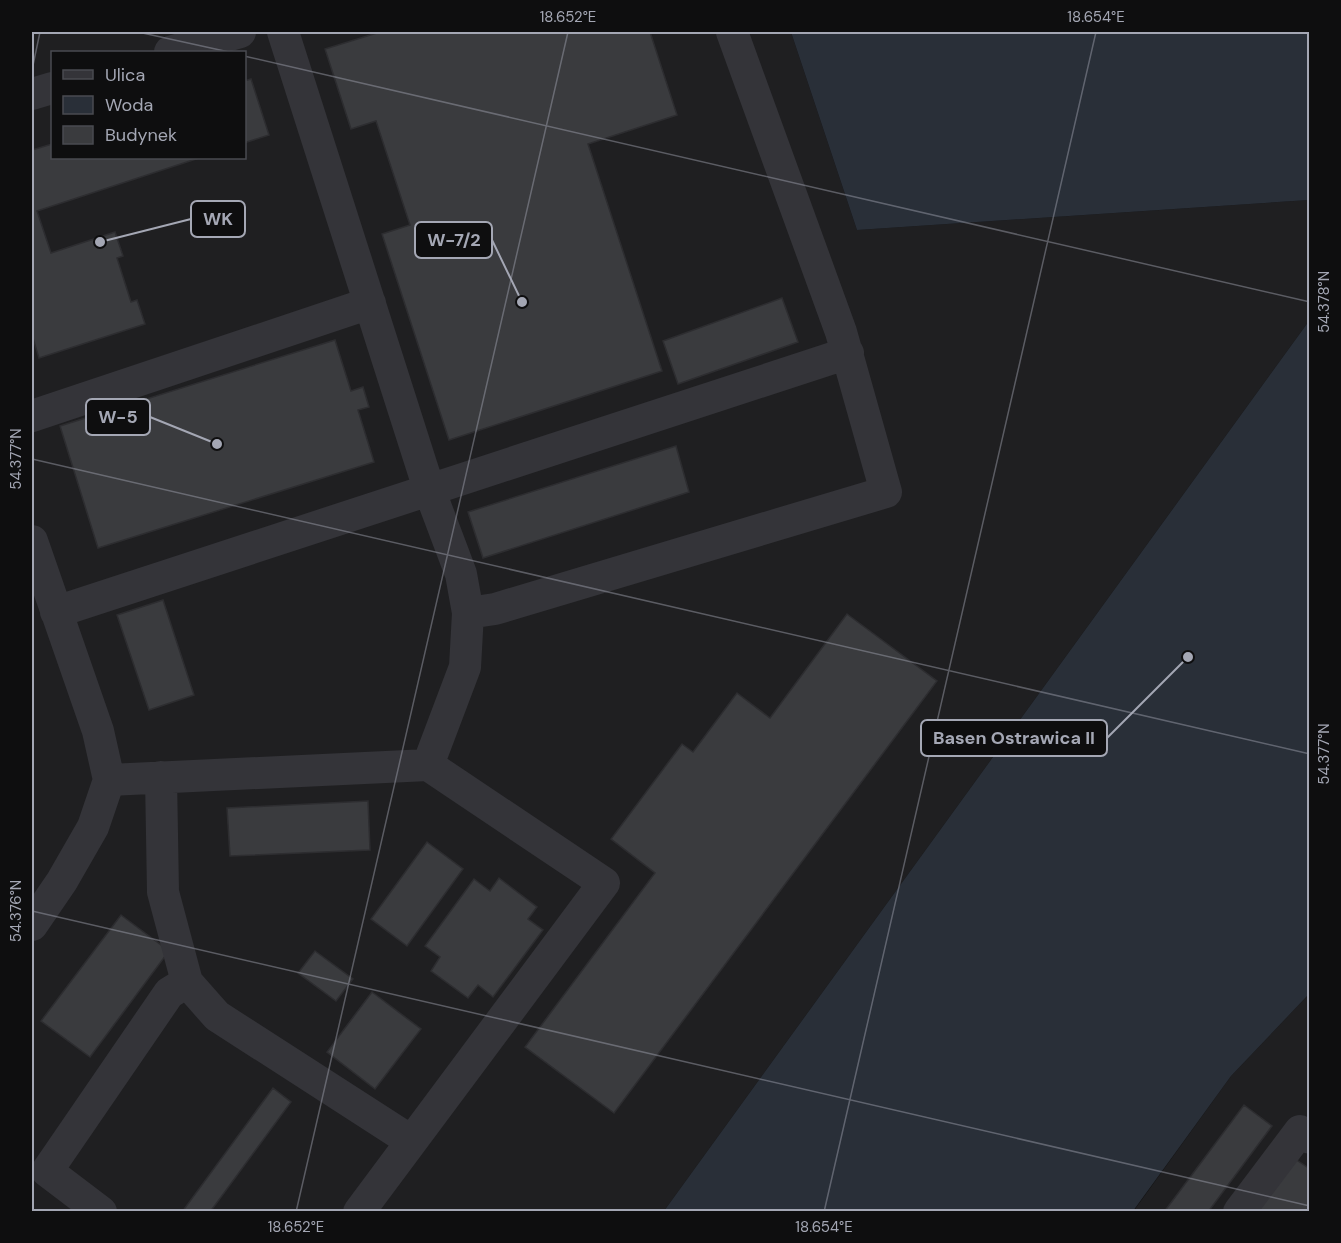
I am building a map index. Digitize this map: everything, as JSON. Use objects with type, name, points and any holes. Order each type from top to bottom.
[{"type":"lane","points":[[174,51],[240,32]]},
{"type":"lane","points":[[283,32],[429,489],[461,574],[468,613],[465,667],[428,765]]},
{"type":"lane","points":[[468,613],[495,609],[886,492],[848,353],[732,32]]},
{"type":"lane","points":[[32,94],[51,88]]},
{"type":"lane","points":[[32,416],[370,303]]},
{"type":"lane","points":[[56,612],[848,353]]},
{"type":"lane","points":[[32,541],[98,731],[109,780],[93,826],[62,881],[32,925]]},
{"type":"lane","points":[[109,780],[428,765],[604,883],[359,1212]]},
{"type":"lane","points":[[161,777],[163,892],[187,982],[217,1016],[411,1142]]},
{"type":"lane","points":[[101,1212],[47,1171],[169,993],[187,982]]},
{"type":"lane","points":[[1239,1212],[1300,1131],[1310,1138]]},
{"type":"shaded area","points":[[32,32],[791,32],[857,230],[1309,200],[1309,321],[664,1211],[32,1211]]},
{"type":"shaded area","points":[[1309,994],[1309,1211],[1133,1212],[1231,1076]]},
{"type":"water","points":[[791,32],[1309,32],[1309,200],[857,230]]},
{"type":"water","points":[[1309,321],[1309,994],[1231,1076],[1133,1211],[664,1211]]},
{"type":"building","points":[[380,32],[650,32],[677,115],[588,144],[662,371],[449,440],[382,234],[410,225],[376,121],[351,129],[325,49]]},
{"type":"building","points":[[251,79],[269,135],[246,142],[246,80]]},
{"type":"building","points":[[51,144],[51,159],[196,159],[37,211],[51,253],[115,232],[123,256],[117,258],[131,302],[137,300],[145,324],[39,358],[32,335],[32,150]]},
{"type":"building","points":[[782,298],[798,342],[678,384],[663,341]]},
{"type":"building","points":[[335,340],[351,391],[363,387],[369,407],[358,410],[374,462],[98,548],[60,426]]},
{"type":"building","points":[[676,446],[689,492],[483,558],[468,512]]},
{"type":"building","points":[[163,600],[194,695],[149,710],[117,615]]},
{"type":"building","points":[[847,614],[937,681],[614,1113],[525,1047],[655,873],[611,839],[682,744],[693,752],[737,693],[770,718]]},
{"type":"building","points":[[368,801],[370,850],[230,856],[227,808]]},
{"type":"building","points":[[427,842],[463,869],[407,946],[371,919]]},
{"type":"building","points":[[499,878],[537,907],[528,919],[543,930],[493,997],[478,985],[468,998],[431,971],[440,957],[425,946],[474,879],[490,891]]},
{"type":"building","points":[[121,915],[169,951],[90,1057],[41,1021]]},
{"type":"building","points":[[315,951],[353,979],[336,1001],[298,973]]},
{"type":"building","points":[[372,992],[421,1029],[375,1089],[327,1052]]},
{"type":"building","points":[[273,1088],[291,1102],[210,1212],[182,1212]]},
{"type":"building","points":[[1244,1105],[1272,1126],[1208,1212],[1164,1212]]},
{"type":"building","points":[[1292,1157],[1310,1169],[1310,1212],[1252,1212]]},
{"type":"place","name":"WK","points":[[100,242]]},
{"type":"place","name":"W-7/2","points":[[522,302]]},
{"type":"place","name":"W-5","points":[[217,444]]},
{"type":"place","name":"Basen Ostrawica II","points":[[1188,657]]}]
